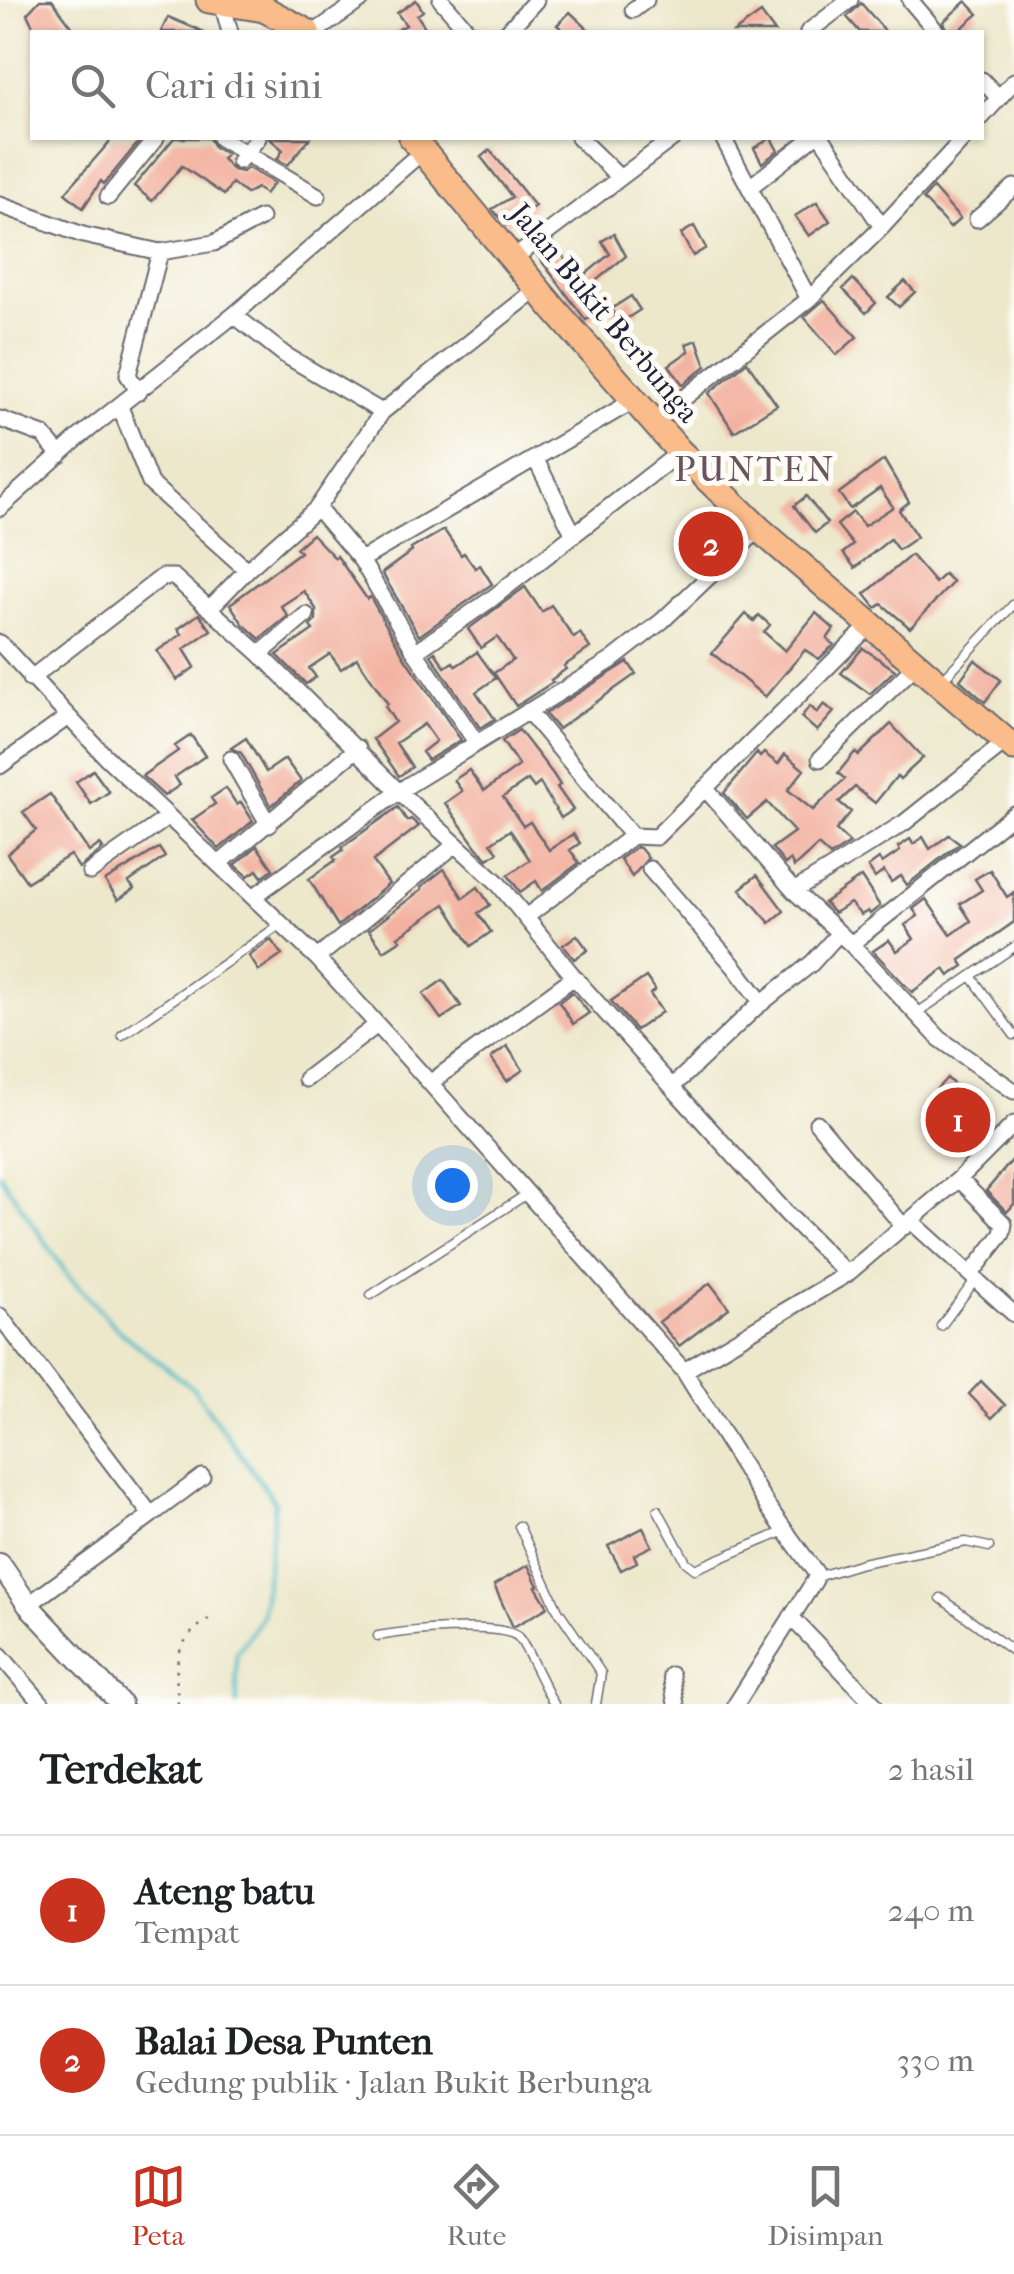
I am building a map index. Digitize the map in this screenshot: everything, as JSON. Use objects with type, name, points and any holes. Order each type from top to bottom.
[{"type":"main road","points":[[216,2],[282,9],[304,30]]},
{"type":"main road","name":"Jalan Bukit Berbunga","points":[[418,144],[633,402],[680,452],[759,528],[1012,741]]},
{"type":"street","points":[[318,30],[362,0]]},
{"type":"street","points":[[441,0],[467,30]]},
{"type":"street","points":[[508,30],[536,0]]},
{"type":"street","points":[[910,0],[935,30]]},
{"type":"street","points":[[216,2],[229,30]]},
{"type":"street","points":[[810,30],[839,2]]},
{"type":"street","points":[[984,116],[1014,81]]},
{"type":"street","points":[[984,82],[998,98]]},
{"type":"street","points":[[108,197],[154,140]]},
{"type":"street","points":[[222,140],[243,157],[318,196]]},
{"type":"street","points":[[243,157],[256,140]]},
{"type":"street","points":[[581,140],[619,178]]},
{"type":"street","points":[[514,258],[670,140]]},
{"type":"street","points":[[724,140],[809,299]]},
{"type":"street","points":[[750,186],[809,140]]},
{"type":"street","points":[[823,140],[882,226]]},
{"type":"street","points":[[654,422],[809,299],[962,140]]},
{"type":"street","points":[[0,508],[78,438],[234,315],[418,144]]},
{"type":"street","points":[[978,220],[1014,187]]},
{"type":"street","points":[[0,205],[83,235],[160,252],[214,243],[261,218]]},
{"type":"street","points":[[139,392],[128,375],[160,252]]},
{"type":"street","points":[[209,609],[316,508],[382,412],[537,289]]},
{"type":"street","points":[[234,315],[286,355],[382,412]]},
{"type":"street","points":[[361,560],[633,402]]},
{"type":"street","points":[[120,407],[150,483],[246,570]]},
{"type":"street","points":[[0,419],[43,435],[61,454]]},
{"type":"street","points":[[415,652],[490,600],[680,452]]},
{"type":"street","points":[[536,460],[573,532]]},
{"type":"street","points":[[316,508],[361,560],[415,652],[476,742]]},
{"type":"street","points":[[254,897],[399,792],[612,660],[662,620],[759,528]]},
{"type":"street","points":[[30,679],[164,576],[174,577],[260,654],[399,792],[497,882],[574,977],[787,1214],[847,1274]]},
{"type":"street","points":[[260,654],[306,615]]},
{"type":"street","points":[[528,711],[632,836],[648,838],[663,832],[872,624]]},
{"type":"street","points":[[0,643],[30,679],[167,818],[220,863],[318,958],[684,1371],[816,1577],[736,1704]]},
{"type":"street","points":[[820,759],[918,663]]},
{"type":"street","points":[[0,766],[68,717]]},
{"type":"street","points":[[794,891],[904,822],[1012,741]]},
{"type":"street","points":[[220,863],[358,748]]},
{"type":"street","points":[[231,758],[269,824]]},
{"type":"street","points":[[705,788],[794,891],[952,1050],[1014,1091]]},
{"type":"street","points":[[672,1086],[812,963],[1014,814]]},
{"type":"street","points":[[90,872],[167,818]]},
{"type":"street","points":[[526,917],[632,836]]},
{"type":"street","points":[[318,958],[456,844]]},
{"type":"street","points":[[650,870],[762,1003]]},
{"type":"street","points":[[430,1083],[574,977]]},
{"type":"street","points":[[306,1079],[377,1025]]},
{"type":"street","points":[[817,1123],[908,1224],[1014,1314]]},
{"type":"street","points":[[684,1371],[847,1274],[959,1180],[1014,1124]]},
{"type":"street","points":[[959,1180],[1004,1224],[1002,1234],[974,1277]]},
{"type":"street","points":[[0,1316],[152,1515]]},
{"type":"street","points":[[28,1605],[202,1477]]},
{"type":"street","points":[[0,1564],[28,1605],[121,1704]]},
{"type":"street","points":[[791,1617],[874,1704]]},
{"type":"street","points":[[0,1655],[42,1704]]},
{"type":"street","points":[[670,1675],[676,1704]]},
{"type":"lane","points":[[940,682],[1014,604]]},
{"type":"lane","points":[[122,1036],[281,924]]},
{"type":"lane","points":[[916,1013],[1014,947]]},
{"type":"lane","points":[[971,976],[1014,1035]]},
{"type":"lane","points":[[371,1295],[527,1194]]},
{"type":"lane","points":[[941,1326],[974,1277]]},
{"type":"lane","points":[[658,1510],[686,1562],[695,1570],[785,1532]]},
{"type":"lane","points":[[519,1526],[558,1610],[601,1672],[596,1704]]},
{"type":"lane","points":[[816,1577],[862,1563],[966,1542],[988,1547]]},
{"type":"lane","points":[[941,1598],[1014,1652]]},
{"type":"lane","points":[[378,1636],[438,1629],[489,1630],[517,1636],[554,1704]]},
{"type":"path","points":[[178,1704],[177,1656],[190,1632],[212,1617]]},
{"type":"building","points":[[40,0],[52,0],[74,30],[35,30],[27,14]]},
{"type":"building","points":[[416,0],[423,11],[417,15],[427,30],[397,30],[406,25],[397,13]]},
{"type":"building","points":[[966,1],[978,14],[959,30],[947,30],[943,22]]},
{"type":"building","points":[[861,3],[884,30],[858,30],[847,17]]},
{"type":"building","points":[[570,12],[589,30],[563,30],[557,25]]},
{"type":"building","points":[[761,13],[774,30],[737,30]]},
{"type":"building","points":[[168,17],[199,30],[162,30]]},
{"type":"building","points":[[111,140],[140,140],[104,184],[101,181],[83,208],[65,193]]},
{"type":"building","points":[[172,140],[210,140],[226,154],[222,159],[233,170],[242,172],[248,168],[274,183],[265,194],[257,188],[246,194],[232,183],[224,195],[182,166],[152,201],[134,186]]},
{"type":"building","points":[[271,140],[308,140],[288,165],[277,159],[283,150]]},
{"type":"building","points":[[772,140],[778,151],[762,163],[754,148]]},
{"type":"building","points":[[490,150],[535,206],[506,225],[492,209],[512,197],[481,157]]},
{"type":"building","points":[[933,188],[960,219],[950,228],[923,199]]},
{"type":"building","points":[[817,202],[830,221],[809,236],[795,216]]},
{"type":"building","points":[[694,226],[706,248],[693,256],[681,234]]},
{"type":"building","points":[[614,234],[626,256],[586,289],[600,312],[586,320],[537,255],[553,243],[580,279],[610,254],[602,241]]},
{"type":"building","points":[[853,279],[876,303],[866,313],[843,289]]},
{"type":"building","points":[[905,281],[915,292],[899,307],[888,297]]},
{"type":"building","points":[[631,296],[640,310],[620,323],[611,309]]},
{"type":"building","points":[[824,300],[857,337],[837,355],[804,317]]},
{"type":"building","points":[[697,340],[706,366],[683,385],[669,365],[689,351],[686,344]]},
{"type":"building","points":[[747,362],[777,405],[734,432],[709,393]]},
{"type":"building","points":[[884,460],[909,502],[899,510],[917,537],[898,550],[890,539],[855,568],[843,553],[853,545],[837,525],[853,512],[864,526],[893,507],[880,488],[850,509],[839,493]]},
{"type":"building","points":[[806,496],[827,523],[815,533],[794,506]]},
{"type":"building","points":[[444,530],[461,555],[464,553],[475,568],[480,565],[492,584],[419,636],[382,573],[411,549]]},
{"type":"building","points":[[312,534],[337,556],[367,599],[370,597],[405,658],[461,740],[428,760],[422,752],[436,741],[424,724],[396,743],[412,767],[399,776],[373,739],[395,722],[385,706],[388,704],[357,658],[341,669],[330,654],[309,668],[316,677],[306,684],[277,655],[313,630],[310,626],[316,620],[316,609],[304,591],[281,606],[288,616],[260,639],[243,624],[230,604],[300,552],[296,548]]},
{"type":"building","points":[[911,555],[935,583],[944,574],[953,582],[910,628],[882,604],[876,608],[865,594]]},
{"type":"building","points":[[525,587],[542,612],[551,605],[574,638],[580,633],[590,648],[564,666],[566,669],[553,682],[516,706],[494,673],[513,660],[497,637],[481,648],[468,629]]},
{"type":"building","points":[[816,613],[834,629],[827,639],[834,645],[819,659],[805,650],[765,697],[712,653],[746,614],[754,621],[759,615],[770,625],[764,632],[785,651]]},
{"type":"building","points":[[199,614],[211,630],[184,649],[195,667],[177,680],[157,651],[182,634],[178,629]]},
{"type":"building","points":[[863,648],[895,670],[870,694],[841,673]]},
{"type":"building","points":[[435,652],[445,667],[453,662],[456,666],[477,652],[496,678],[476,692],[495,719],[480,728],[431,655]]},
{"type":"building","points":[[975,660],[1001,680],[985,702],[960,680]]},
{"type":"building","points":[[628,662],[636,674],[558,729],[545,714]]},
{"type":"building","points":[[824,704],[834,712],[817,731],[801,717],[810,706],[817,713]]},
{"type":"building","points":[[891,724],[923,758],[900,779],[897,776],[875,803],[855,787],[839,802],[851,812],[836,830],[850,843],[830,856],[818,845],[794,867],[790,860],[785,864],[772,848],[794,832],[767,802],[747,819],[724,793],[757,753],[760,757],[764,753],[778,764],[785,754],[804,770],[788,790],[813,810],[845,779],[838,773],[855,752],[859,755]]},
{"type":"building","points":[[519,730],[553,774],[573,810],[561,818],[540,783],[534,788],[528,780],[503,797],[523,826],[530,822],[549,850],[573,834],[580,843],[570,850],[579,863],[542,891],[536,881],[520,892],[508,875],[530,860],[510,830],[491,843],[498,852],[488,859],[445,803],[462,791],[454,780],[469,770],[484,791],[519,766],[502,741]]},
{"type":"building","points":[[191,735],[205,756],[175,777],[180,785],[164,796],[142,776],[178,751],[175,746]]},
{"type":"building","points":[[246,738],[266,772],[285,759],[301,781],[271,806],[241,753],[231,748]]},
{"type":"building","points":[[93,770],[109,792],[91,804],[76,782]]},
{"type":"building","points":[[226,788],[253,821],[219,849],[192,820],[215,804],[211,798]]},
{"type":"building","points":[[50,794],[89,852],[100,844],[103,849],[79,868],[70,855],[27,882],[7,854],[36,830],[23,812]]},
{"type":"building","points":[[398,807],[407,821],[411,819],[419,826],[373,861],[389,884],[338,926],[309,879],[336,860],[333,857],[342,847]]},
{"type":"building","points":[[949,835],[960,843],[907,885],[901,876],[891,882],[884,871],[875,878],[868,867],[900,851],[898,847],[910,839],[913,844],[923,837],[930,849]]},
{"type":"building","points":[[257,846],[273,869],[262,877],[257,870],[248,876],[235,865]]},
{"type":"building","points":[[636,847],[648,858],[632,877],[620,859]]},
{"type":"building","points":[[159,848],[165,857],[129,882],[134,889],[118,900],[105,881]]},
{"type":"building","points":[[444,869],[463,898],[478,887],[490,905],[478,913],[491,932],[471,946],[445,904],[384,951],[369,930]]},
{"type":"building","points":[[990,870],[1007,897],[1014,892],[1014,922],[960,960],[964,966],[949,976],[944,969],[912,992],[873,951],[889,940],[897,951],[914,939],[905,925],[918,916],[913,909],[926,899],[951,935],[971,921],[960,904],[982,890],[975,879]]},
{"type":"building","points":[[757,875],[784,911],[770,923],[740,889]]},
{"type":"building","points":[[861,877],[880,906],[870,914],[868,911],[861,915],[850,903],[834,913],[824,903]]},
{"type":"building","points":[[577,935],[588,950],[574,959],[563,945]]},
{"type":"building","points":[[271,940],[282,955],[259,971],[249,956]]},
{"type":"building","points":[[646,977],[655,990],[650,994],[662,1012],[636,1030],[611,1001]]},
{"type":"building","points":[[443,980],[461,1006],[441,1019],[423,994]]},
{"type":"building","points":[[572,992],[589,1013],[573,1024],[559,1002]]},
{"type":"building","points":[[507,1046],[523,1070],[507,1081],[491,1058]]},
{"type":"building","points":[[947,1078],[970,1100],[958,1112],[935,1091]]},
{"type":"building","points":[[1014,1158],[1014,1204],[1007,1212],[986,1191]]},
{"type":"building","points":[[710,1283],[729,1308],[679,1346],[659,1322]]},
{"type":"building","points":[[981,1381],[1005,1405],[992,1418],[969,1394]]},
{"type":"building","points":[[643,1528],[652,1546],[634,1555],[637,1562],[621,1570],[608,1546]]},
{"type":"building","points":[[528,1565],[548,1607],[513,1627],[494,1585]]},
{"type":"waterway","points":[[0,1175],[67,1274],[120,1332],[193,1388],[275,1502],[262,1616],[236,1655],[237,1704]]},
{"type":"place","name":"Balai Desa Punten","points":[[711,544]]},
{"type":"place","name":"Ateng batu","points":[[958,1120]]},
{"type":"district","name":"PUNTEN","points":[[755,469]]}]
